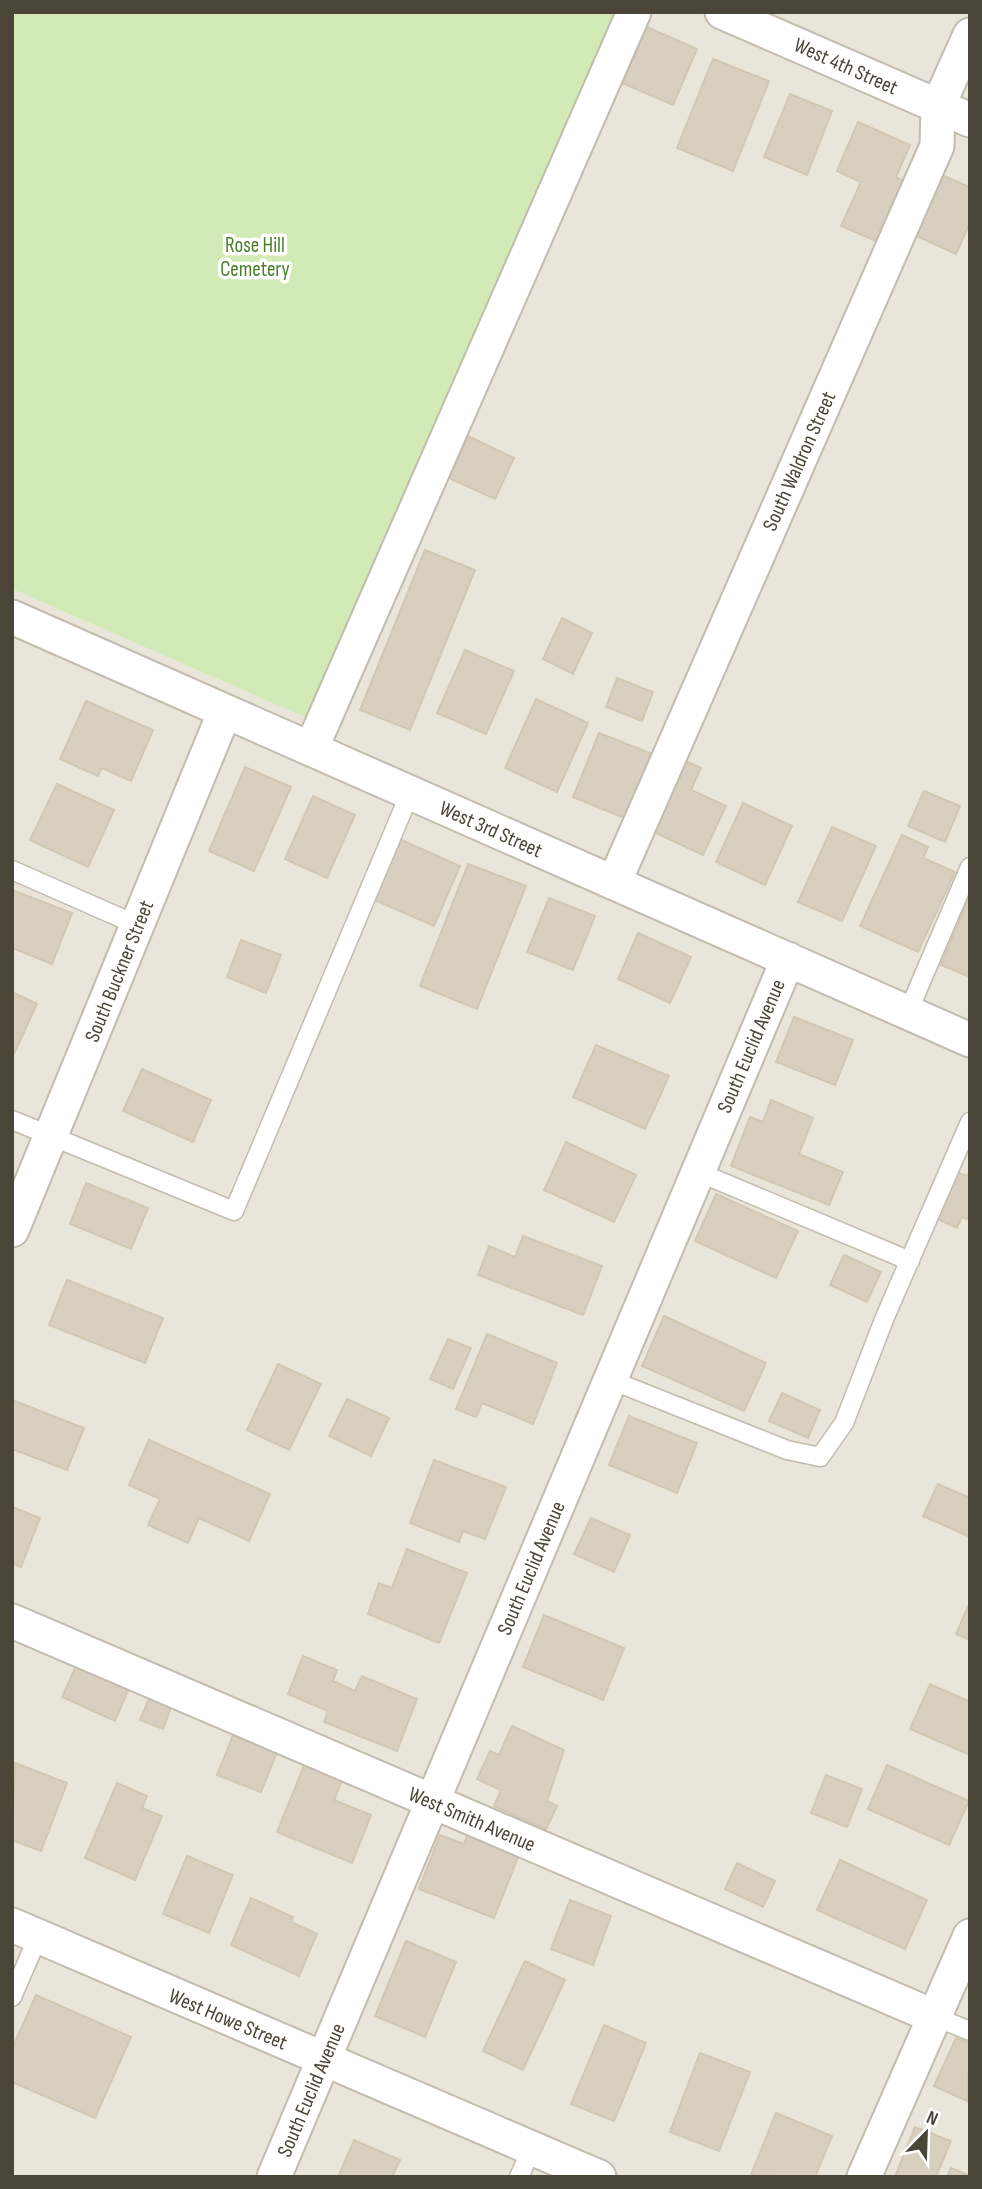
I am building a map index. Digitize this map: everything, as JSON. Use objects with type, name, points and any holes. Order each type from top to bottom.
[{"type":"street","points":[[311,749],[634,12]]},
{"type":"street","name":"West 4th Street","points":[[736,15],[970,120]]},
{"type":"street","name":"South Waldron Street","points":[[614,883],[937,146],[938,106],[970,35]]},
{"type":"street","name":"West 3rd Street","points":[[12,617],[970,1040]]},
{"type":"street","name":"South Buckner Street","points":[[12,1230],[225,711]]},
{"type":"street","name":"South Euclid Avenue","points":[[275,2177],[788,959]]},
{"type":"street","name":"West Smith Avenue","points":[[12,1621],[933,2016]]},
{"type":"street","name":"West Howe Street","points":[[25,1931],[323,2060],[526,2163],[598,2177]]},
{"type":"street","points":[[864,2177],[970,1936]]},
{"type":"lane","points":[[12,1120],[234,1211],[410,793]]},
{"type":"lane","points":[[908,1013],[970,867]]},
{"type":"lane","points":[[12,870],[137,925]]},
{"type":"lane","points":[[611,1380],[787,1450],[820,1457],[844,1423],[970,1122]]},
{"type":"lane","points":[[698,1172],[910,1261]]},
{"type":"lane","points":[[12,1997],[25,1931]]},
{"type":"lane","points":[[933,2016],[970,2031]]},
{"type":"shaded area","points":[[626,12],[970,12],[970,2177],[12,2177],[12,589],[316,722]]},
{"type":"green space","name":"Rose Hill Cemetery","points":[[12,12],[626,12],[316,722],[12,589]]},
{"type":"building","points":[[647,27],[697,49],[673,105],[622,83]]},
{"type":"building","points":[[713,59],[769,81],[733,171],[677,148]]},
{"type":"building","points":[[790,94],[832,111],[807,175],[764,157]]},
{"type":"building","points":[[858,122],[910,145],[896,177],[903,181],[876,241],[841,226],[861,182],[837,171]]},
{"type":"building","points":[[941,175],[970,187],[970,223],[956,254],[914,235]]},
{"type":"building","points":[[468,436],[514,458],[495,499],[449,478]]},
{"type":"building","points":[[425,550],[475,570],[410,730],[360,710]]},
{"type":"building","points":[[562,618],[592,633],[573,674],[543,659]]},
{"type":"building","points":[[465,650],[514,671],[486,734],[437,713]]},
{"type":"building","points":[[617,678],[653,692],[642,721],[606,707]]},
{"type":"building","points":[[536,699],[588,723],[557,792],[505,768]]},
{"type":"building","points":[[86,701],[153,730],[131,781],[102,768],[98,776],[60,759]]},
{"type":"building","points":[[599,733],[655,755],[629,820],[573,797]]},
{"type":"building","points":[[677,757],[701,768],[691,790],[726,806],[703,855],[645,828]]},
{"type":"building","points":[[245,767],[291,787],[254,871],[209,851]]},
{"type":"building","points":[[57,784],[114,810],[88,867],[30,840]]},
{"type":"building","points":[[924,791],[960,806],[945,842],[908,826]]},
{"type":"building","points":[[313,796],[355,815],[327,878],[285,859]]},
{"type":"building","points":[[743,803],[792,826],[765,885],[716,862]]},
{"type":"building","points":[[832,827],[876,846],[842,921],[798,902]]},
{"type":"building","points":[[902,835],[928,847],[923,858],[955,872],[918,952],[860,926]]},
{"type":"building","points":[[397,838],[460,866],[434,926],[370,898]]},
{"type":"building","points":[[468,864],[526,886],[477,1009],[420,986]]},
{"type":"building","points":[[12,890],[72,913],[52,964],[12,948]]},
{"type":"building","points":[[970,894],[970,977],[941,965]]},
{"type":"building","points":[[549,898],[595,916],[573,970],[527,952]]},
{"type":"building","points":[[638,933],[691,957],[670,1003],[618,979]]},
{"type":"building","points":[[241,940],[281,955],[266,993],[227,977]]},
{"type":"building","points":[[12,992],[37,1004],[12,1058]]},
{"type":"building","points":[[794,1017],[853,1040],[835,1085],[776,1062]]},
{"type":"building","points":[[596,1045],[669,1076],[645,1129],[573,1097]]},
{"type":"building","points":[[142,1069],[211,1100],[193,1142],[123,1111]]},
{"type":"building","points":[[771,1100],[813,1118],[799,1154],[843,1172],[829,1205],[731,1166],[750,1117],[763,1122]]},
{"type":"building","points":[[566,1142],[636,1175],[614,1222],[544,1190]]},
{"type":"building","points":[[970,1171],[970,1220],[962,1217],[957,1228],[935,1218],[956,1172],[967,1176]]},
{"type":"building","points":[[86,1183],[148,1208],[131,1249],[70,1224]]},
{"type":"building","points":[[716,1194],[798,1231],[776,1278],[695,1241]]},
{"type":"building","points":[[523,1236],[602,1266],[583,1315],[478,1275],[489,1246],[515,1257]]},
{"type":"building","points":[[844,1255],[881,1272],[867,1302],[830,1285]]},
{"type":"building","points":[[67,1280],[163,1318],[145,1363],[49,1325]]},
{"type":"building","points":[[664,1316],[766,1363],[744,1411],[642,1366]]},
{"type":"building","points":[[487,1334],[557,1363],[533,1424],[482,1403],[476,1417],[456,1409]]},
{"type":"building","points":[[448,1339],[471,1348],[453,1389],[430,1379]]},
{"type":"building","points":[[278,1364],[321,1384],[289,1450],[247,1430]]},
{"type":"building","points":[[782,1393],[820,1410],[808,1438],[769,1421]]},
{"type":"building","points":[[347,1399],[389,1418],[371,1456],[329,1436]]},
{"type":"building","points":[[12,1400],[84,1428],[67,1470],[12,1449]]},
{"type":"building","points":[[629,1416],[697,1443],[677,1493],[609,1465]]},
{"type":"building","points":[[149,1440],[270,1494],[249,1541],[199,1518],[188,1543],[148,1525],[160,1499],[129,1485]]},
{"type":"building","points":[[434,1460],[506,1487],[485,1539],[463,1531],[459,1542],[410,1523]]},
{"type":"building","points":[[938,1484],[970,1498],[970,1537],[923,1516]]},
{"type":"building","points":[[12,1507],[40,1518],[21,1567],[12,1563]]},
{"type":"building","points":[[591,1518],[630,1535],[614,1572],[574,1554]]},
{"type":"building","points":[[407,1549],[467,1573],[439,1643],[368,1614],[379,1583],[392,1588]]},
{"type":"building","points":[[970,1602],[970,1640],[956,1634]]},
{"type":"building","points":[[544,1615],[624,1648],[603,1700],[523,1667]]},
{"type":"building","points":[[81,1655],[133,1679],[115,1721],[62,1697]]},
{"type":"building","points":[[303,1656],[337,1670],[333,1681],[355,1691],[362,1676],[417,1699],[397,1751],[324,1722],[328,1711],[288,1694]]},
{"type":"building","points":[[930,1684],[970,1702],[970,1755],[910,1729]]},
{"type":"building","points":[[151,1694],[173,1702],[163,1729],[140,1720]]},
{"type":"building","points":[[512,1726],[564,1750],[547,1801],[557,1806],[546,1829],[494,1806],[501,1790],[477,1779],[490,1751],[499,1755]]},
{"type":"building","points":[[233,1735],[277,1752],[261,1792],[217,1775]]},
{"type":"building","points":[[308,1756],[346,1771],[334,1800],[371,1815],[352,1863],[277,1832]]},
{"type":"building","points":[[15,1763],[67,1783],[41,1851],[12,1840]]},
{"type":"building","points":[[887,1765],[969,1801],[949,1845],[868,1809]]},
{"type":"building","points":[[826,1775],[862,1789],[847,1827],[811,1813]]},
{"type":"building","points":[[117,1783],[147,1796],[142,1808],[162,1816],[135,1880],[85,1858]]},
{"type":"building","points":[[473,1822],[524,1842],[494,1918],[419,1889],[440,1835],[464,1844]]},
{"type":"building","points":[[187,1856],[233,1875],[209,1933],[163,1914]]},
{"type":"building","points":[[840,1860],[927,1900],[905,1949],[817,1910]]},
{"type":"building","points":[[737,1863],[775,1881],[763,1907],[725,1889]]},
{"type":"building","points":[[251,1898],[293,1917],[291,1922],[317,1934],[299,1976],[231,1945]]},
{"type":"building","points":[[570,1900],[611,1916],[593,1965],[551,1949]]},
{"type":"building","points":[[406,1941],[456,1962],[425,2037],[375,2016]]},
{"type":"building","points":[[525,1961],[565,1980],[523,2070],[483,2051]]},
{"type":"building","points":[[36,1995],[131,2037],[95,2118],[12,2082],[12,2049]]},
{"type":"building","points":[[604,2025],[646,2043],[614,2121],[571,2104]]},
{"type":"building","points":[[956,2038],[970,2044],[967,2101],[934,2086]]},
{"type":"building","points":[[700,2053],[750,2072],[719,2151],[670,2132]]},
{"type":"building","points":[[776,2113],[832,2136],[815,2177],[751,2175]]},
{"type":"building","points":[[915,2127],[951,2141],[936,2177],[895,2177]]},
{"type":"building","points":[[354,2140],[400,2160],[392,2177],[338,2177]]},
{"type":"building","points":[[951,2168],[970,2176],[970,2177],[947,2177]]}]
